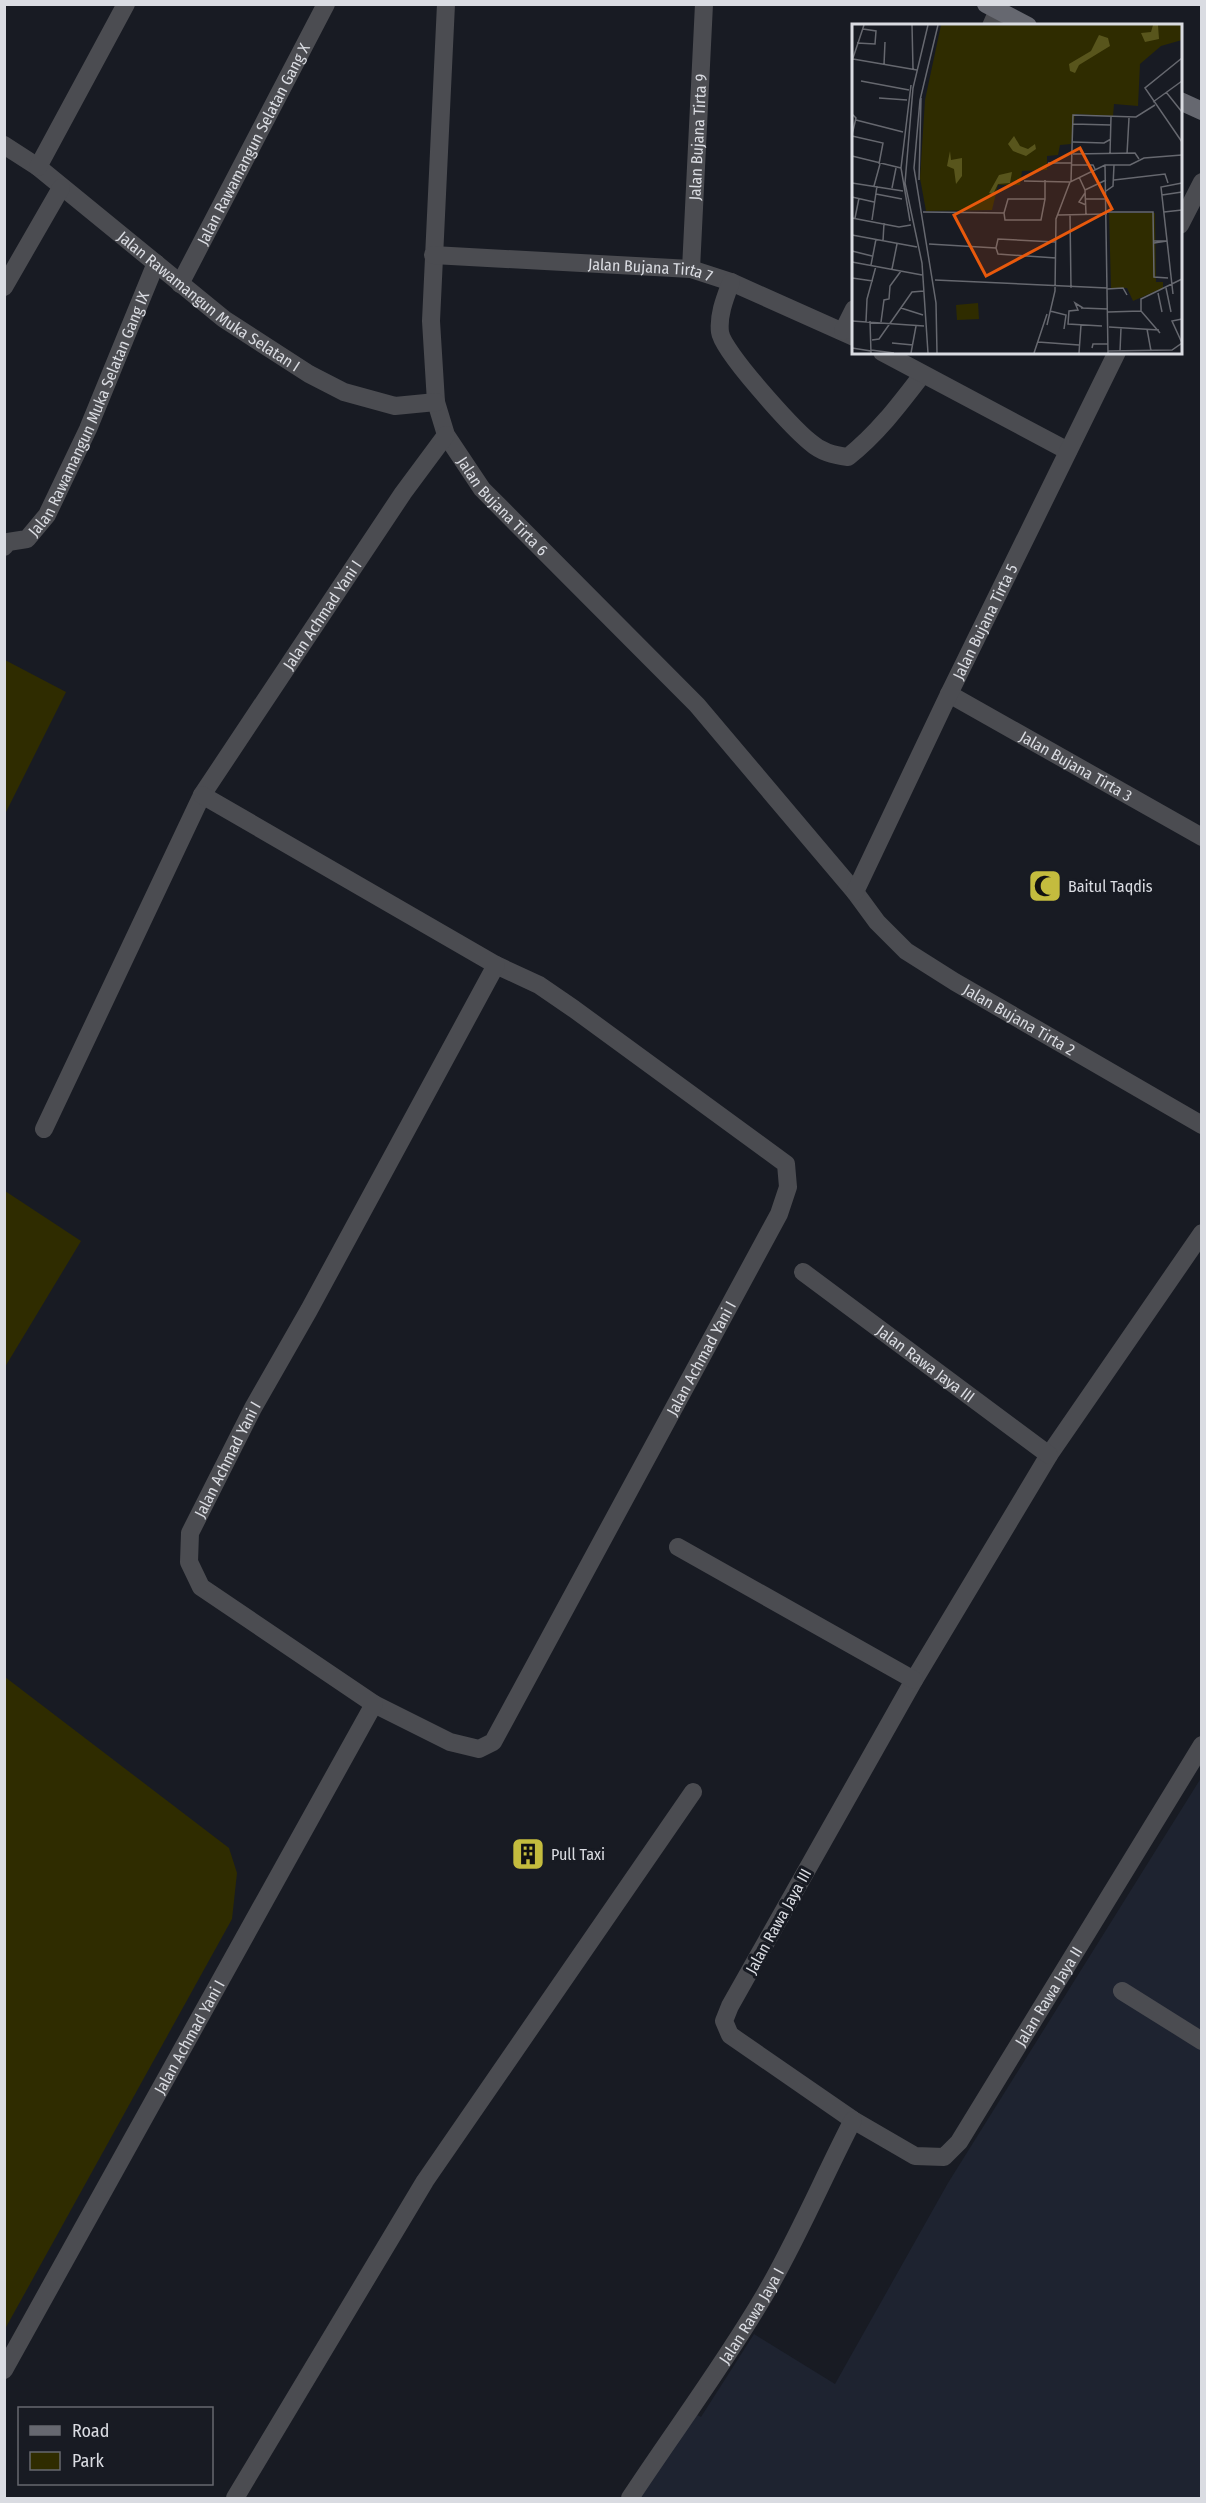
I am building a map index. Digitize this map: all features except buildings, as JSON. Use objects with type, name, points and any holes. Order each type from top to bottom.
[{"type":"street","points":[[38,167],[126,4]]},
{"type":"street","name":"Jalan Rawamangun Selatan Gang X","points":[[180,284],[326,4]]},
{"type":"street","name":"Jalan Bujana Tirta 6","points":[[446,4],[431,321],[436,402],[446,435],[482,489],[697,705],[855,892]]},
{"type":"street","name":"Jalan Bujana Tirta 9","points":[[691,269],[704,4]]},
{"type":"street","points":[[992,13],[1022,24]]},
{"type":"street","points":[[1182,102],[1202,111]]},
{"type":"street","name":"Jalan Rawamangun Muka Selatan I","points":[[4,145],[38,167],[224,318],[309,374],[344,392],[395,406],[436,402]]},
{"type":"street","points":[[1182,221],[1202,182]]},
{"type":"street","points":[[4,287],[62,188]]},
{"type":"street","name":"Jalan Bujana Tirta 7","points":[[433,255],[691,269],[731,282],[848,334]]},
{"type":"street","name":"Jalan Rawamangun Muka Selatan Gang IX","points":[[4,547],[8,542],[27,539],[47,515],[88,429],[156,263]]},
{"type":"street","points":[[731,282],[722,304],[720,333],[730,352],[765,395],[810,443],[829,454],[848,457],[860,447],[890,419],[922,375]]},
{"type":"street","points":[[848,334],[852,317]]},
{"type":"street","points":[[885,354],[1068,452]]},
{"type":"street","name":"Jalan Bujana Tirta 5","points":[[855,892],[949,694],[1116,354]]},
{"type":"street","name":"Jalan Achmad Yani I","points":[[44,1129],[202,795],[404,493],[446,435]]},
{"type":"street","name":"Jalan Bujana Tirta 3","points":[[949,694],[1202,837]]},
{"type":"street","name":"Jalan Achmad Yani I","points":[[202,795],[496,965],[539,985],[786,1164],[788,1187],[779,1214],[493,1742],[479,1749],[450,1742],[374,1704],[201,1587],[189,1562],[190,1533],[253,1408],[309,1310],[496,965]]},
{"type":"street","name":"Jalan Bujana Tirta 2","points":[[855,892],[877,922],[906,951],[955,982],[1202,1125]]},
{"type":"street","name":"Jalan Rawa Jaya III","points":[[852,2120],[730,2035],[724,2021],[730,2006],[914,1680],[1049,1455],[1202,1233]]},
{"type":"street","name":"Jalan Rawa Jaya III","points":[[803,1272],[1049,1455]]},
{"type":"street","points":[[678,1547],[914,1680]]},
{"type":"street","name":"Jalan Achmad Yani I","points":[[4,2370],[374,1704]]},
{"type":"street","name":"Jalan Rawa Jaya II","points":[[852,2120],[915,2156],[944,2157],[959,2142],[1202,1745]]},
{"type":"street","points":[[234,2499],[425,2181],[693,1792]]},
{"type":"street","points":[[1122,1991],[1201,2040]]},
{"type":"street","name":"Jalan Rawa Jaya I","points":[[630,2499],[678,2424],[728,2354],[765,2294],[852,2120]]},
{"type":"shaded area","points":[[1201,1778],[1201,2498],[639,2498],[692,2412],[701,2417],[754,2334],[835,2384],[948,2183]]},
{"type":"green space","points":[[5,660],[66,692],[5,814]]},
{"type":"green space","points":[[5,1191],[81,1241],[5,1367]]},
{"type":"green space","points":[[5,1677],[229,1848],[237,1873],[232,1919],[5,2329]]},
{"type":"place","name":"Baitul Taqdis","points":[[1045,886]]},
{"type":"place","name":"Pull Taxi","points":[[528,1854]]}]
